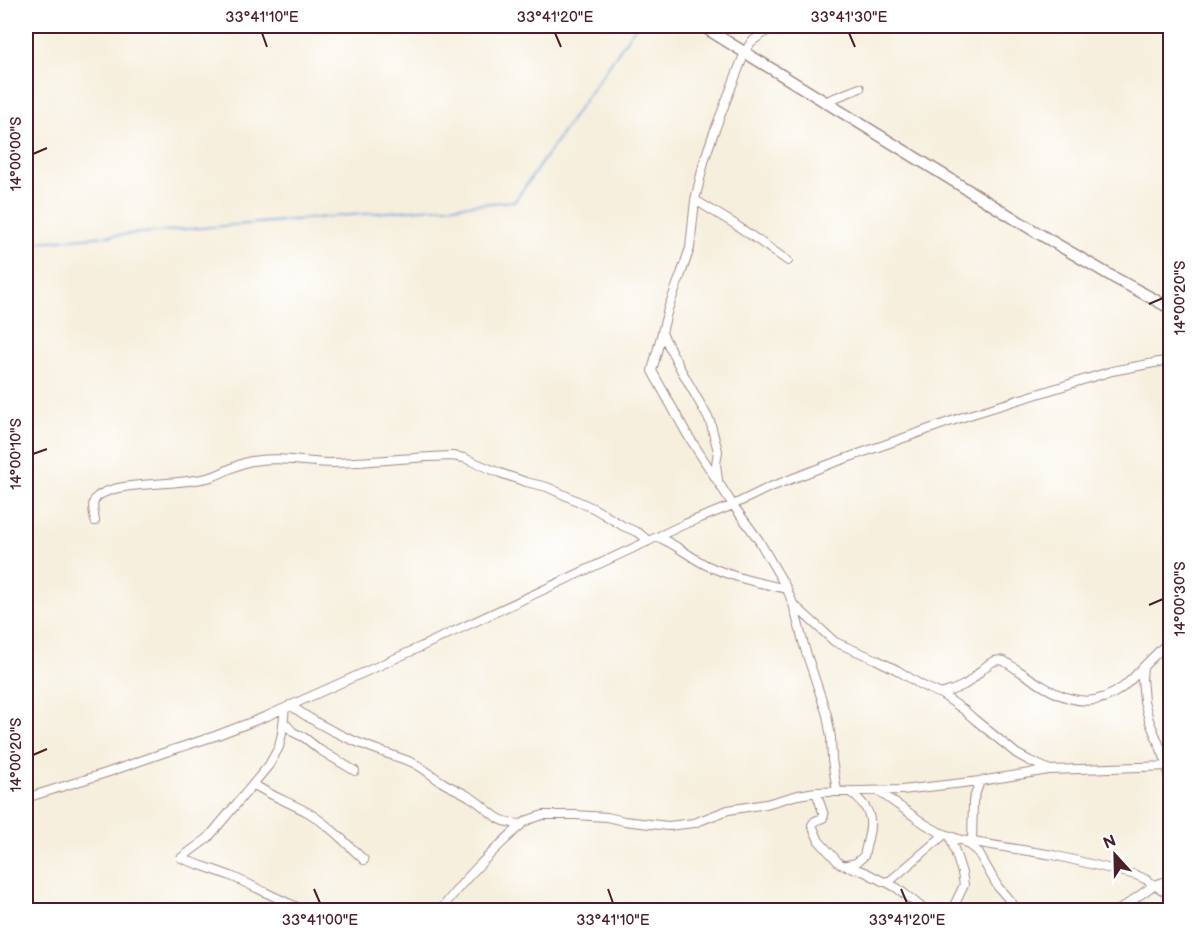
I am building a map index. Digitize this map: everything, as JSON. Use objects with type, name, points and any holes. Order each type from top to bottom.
[{"type":"street","points":[[702,26],[1036,232],[1170,309]]},
{"type":"street","points":[[774,26],[751,42],[745,52],[714,132],[695,200],[690,248],[668,309],[652,371],[687,434],[758,539],[787,589],[827,715],[837,791]]},
{"type":"street","points":[[824,102],[860,88]]},
{"type":"street","points":[[695,200],[788,261]]},
{"type":"street","points":[[662,333],[710,421],[718,451],[716,464],[718,482]]},
{"type":"street","points":[[26,798],[215,736],[288,706],[685,524],[819,468],[956,419],[1112,371],[1170,360]]},
{"type":"street","points":[[95,521],[93,501],[104,493],[135,486],[212,477],[253,461],[334,463],[452,456],[464,458],[500,473],[547,487],[639,533],[647,542]]},
{"type":"street","points":[[657,537],[722,572],[787,589]]},
{"type":"street","points":[[793,604],[835,642],[897,670],[941,694],[1017,754],[1049,770]]},
{"type":"street","points":[[941,694],[963,686],[989,664],[999,660],[1066,698],[1083,701],[1101,698],[1122,688],[1170,640]]},
{"type":"street","points":[[1143,667],[1146,711],[1169,766],[1170,792]]},
{"type":"street","points":[[288,706],[274,757],[208,838],[181,858],[232,877],[280,901],[305,910]]},
{"type":"street","points":[[288,706],[339,735],[417,765],[475,800],[504,822],[522,824]]},
{"type":"street","points":[[284,723],[293,732],[355,771]]},
{"type":"street","points":[[441,910],[484,860],[522,824],[543,815],[607,817],[657,825],[679,825],[694,823],[728,810],[816,792],[902,790],[1049,770],[1169,766]]},
{"type":"street","points":[[972,842],[973,801],[980,781]]},
{"type":"street","points":[[254,784],[268,794],[309,813],[341,837],[364,860]]},
{"type":"street","points":[[877,790],[925,824],[947,835],[961,840],[1053,855],[1136,875],[1170,895]]},
{"type":"street","points":[[846,866],[856,863],[864,856],[870,818],[868,809],[849,791]]},
{"type":"street","points":[[816,792],[824,817],[813,823],[812,827],[819,842],[837,862],[886,882],[925,910]]},
{"type":"street","points":[[886,882],[947,835]]},
{"type":"street","points":[[947,835],[963,873],[964,885],[952,910]]},
{"type":"street","points":[[961,840],[978,852],[998,887],[1018,910]]},
{"type":"street","points":[[1119,910],[1154,885],[1170,880]]},
{"type":"waterway","points":[[26,243],[515,201],[636,26]]}]
